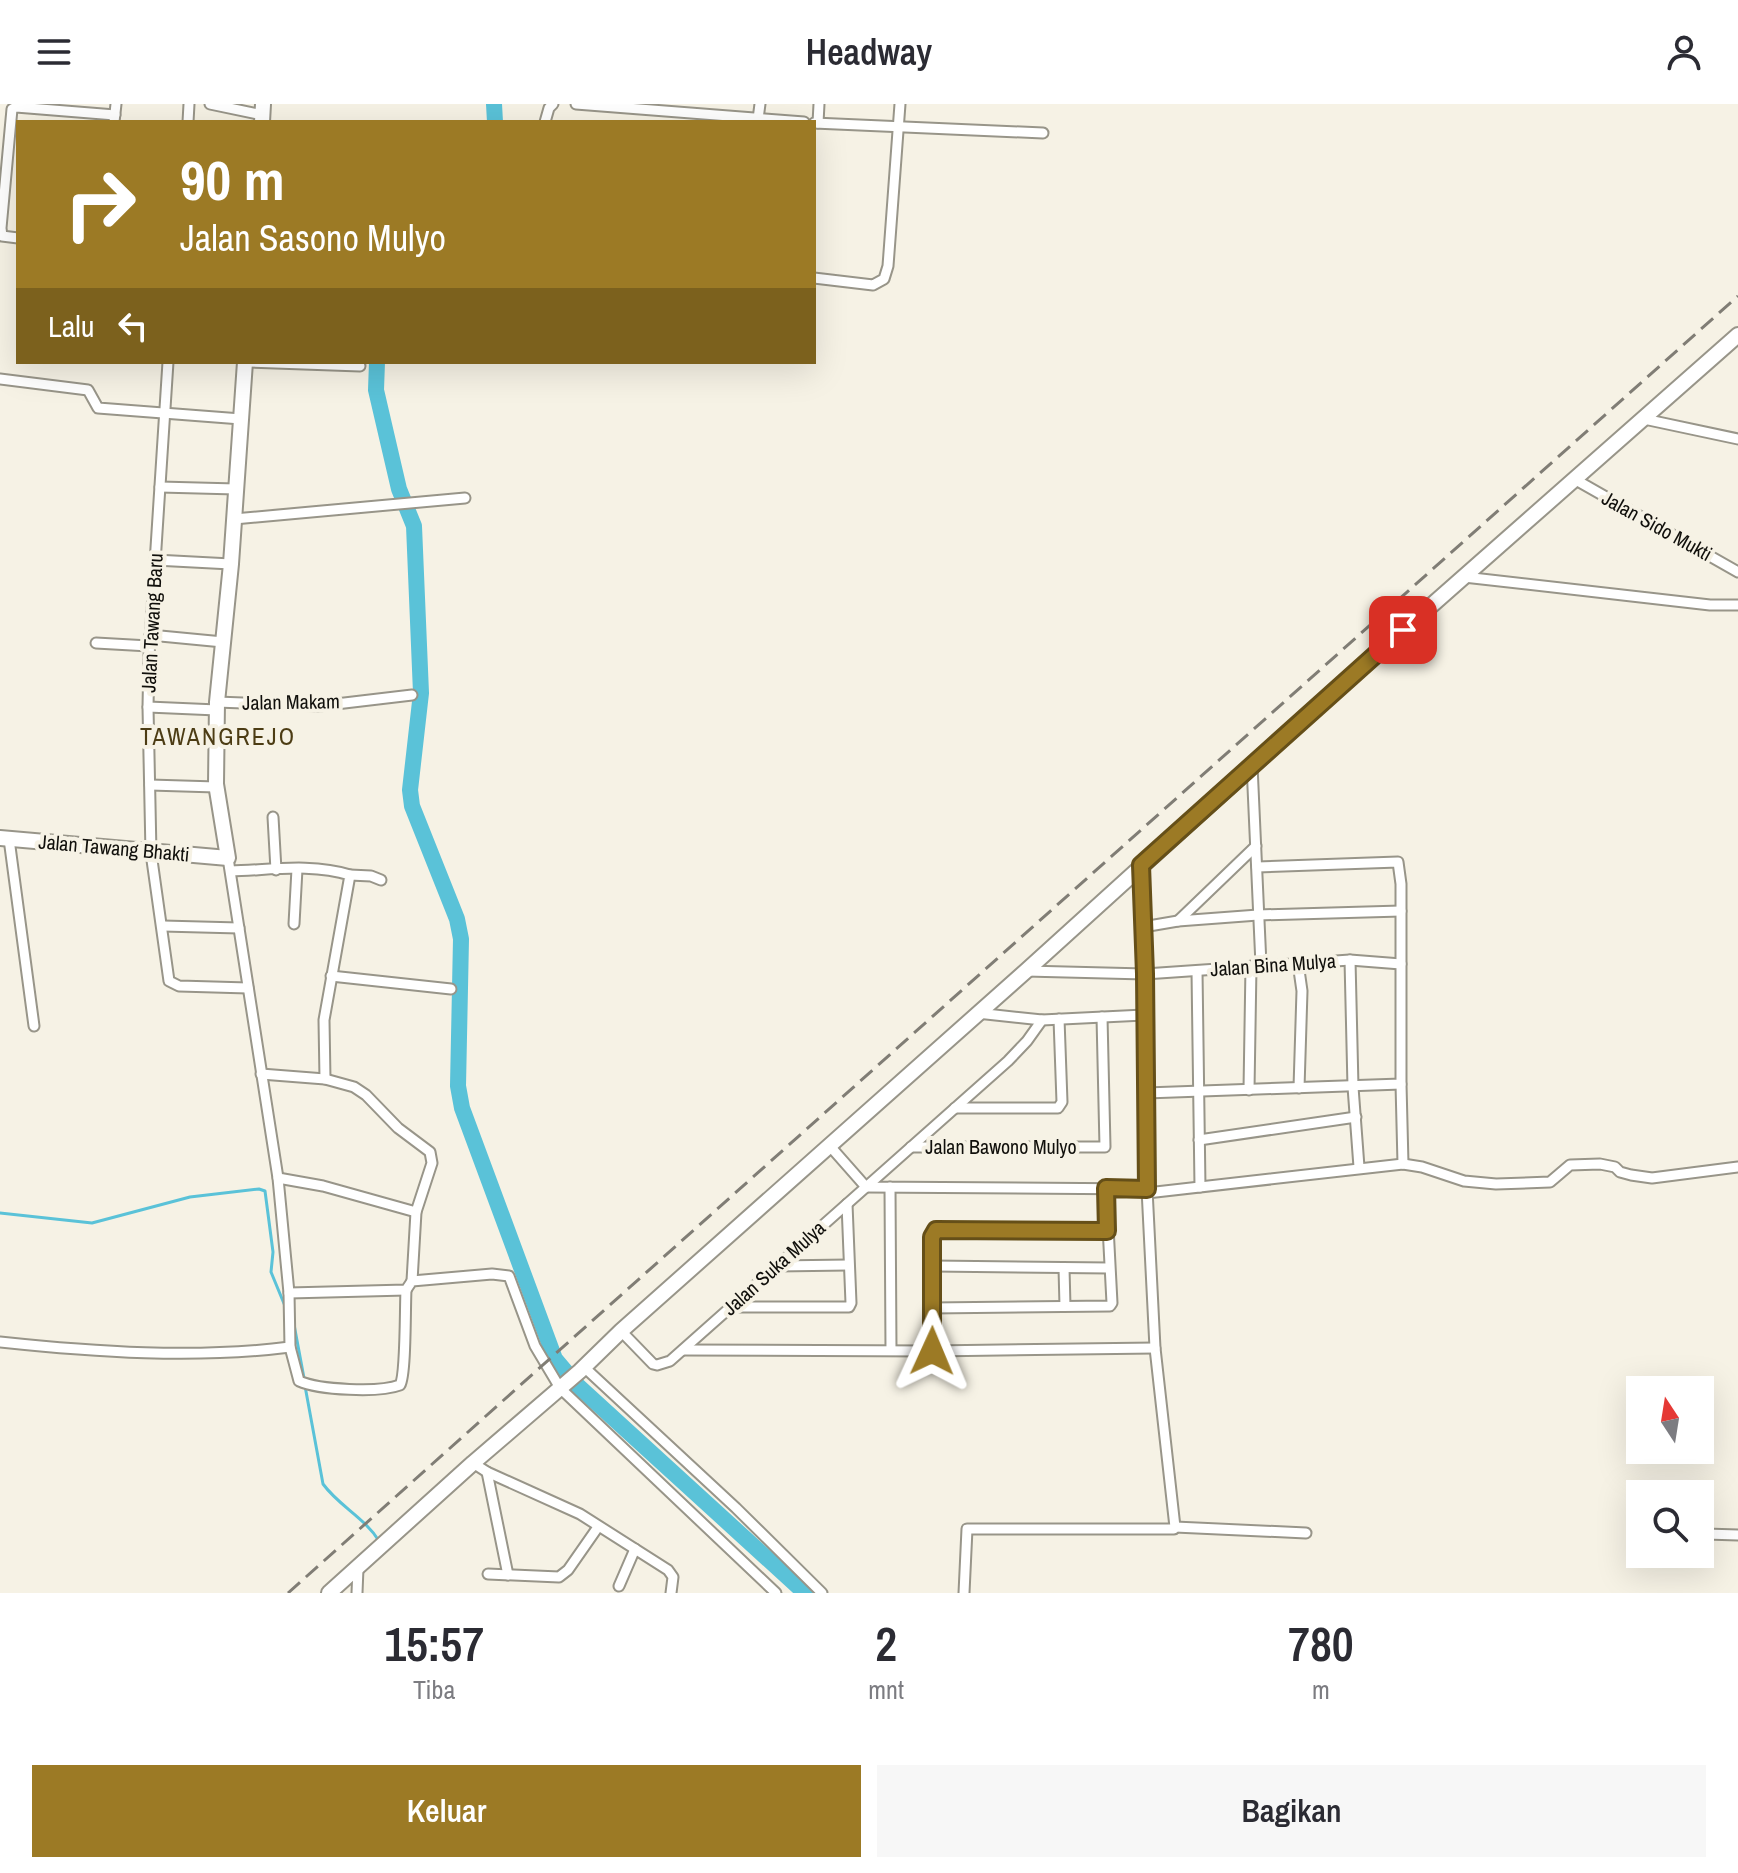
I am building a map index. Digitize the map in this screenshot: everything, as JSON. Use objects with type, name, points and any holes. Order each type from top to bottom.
[{"type":"main road","points":[[329,1593],[1026,971],[1252,765],[1738,335]]},
{"type":"main road","points":[[230,864],[216,787],[217,706],[247,364]]},
{"type":"main road","name":"Jalan Tawang Bhakti","points":[[5,838],[230,864]]},
{"type":"street","points":[[210,104],[263,114]]},
{"type":"street","points":[[576,104],[716,110],[773,120]]},
{"type":"street","points":[[758,119],[760,104]]},
{"type":"street","points":[[819,104],[816,123],[1043,133]]},
{"type":"street","points":[[816,278],[873,285],[884,279],[888,266],[900,104]]},
{"type":"street","points":[[16,238],[2,236],[1,228],[12,109],[115,114]]},
{"type":"street","name":"Jalan Tawang Baru","points":[[168,364],[149,646],[151,853],[168,979],[179,986],[248,988]]},
{"type":"street","points":[[304,364],[360,366]]},
{"type":"street","points":[[0,379],[88,390],[98,408],[241,419]]},
{"type":"street","points":[[1644,419],[1738,439]]},
{"type":"street","name":"Jalan Sido Mukti","points":[[1576,480],[1738,572]]},
{"type":"street","points":[[160,487],[236,489]]},
{"type":"street","points":[[234,519],[465,498]]},
{"type":"street","points":[[155,560],[231,564]]},
{"type":"street","points":[[1464,577],[1710,605],[1738,605]]},
{"type":"street","points":[[150,635],[223,642]]},
{"type":"street","points":[[96,643],[149,646]]},
{"type":"street","name":"Jalan Makam","points":[[148,707],[319,706],[412,695]]},
{"type":"street","points":[[1249,1090],[1258,915],[1252,765]]},
{"type":"street","points":[[150,785],[216,787]]},
{"type":"street","points":[[273,817],[276,870]]},
{"type":"street","points":[[5,838],[34,1026]]},
{"type":"street","points":[[1178,921],[1256,846]]},
{"type":"street","points":[[1257,867],[1398,862],[1403,1164]]},
{"type":"street","points":[[261,1074],[325,1079],[362,1092],[398,1128],[430,1152],[432,1163],[416,1212],[403,1343],[404,1375],[400,1385],[383,1389],[305,1384],[299,1381],[290,1347],[289,1293],[278,1178],[261,1074],[230,864],[276,870],[322,869],[381,880]]},
{"type":"street","points":[[1141,865],[1147,1191],[1155,1348],[1175,1527]]},
{"type":"street","points":[[294,924],[297,869]]},
{"type":"street","points":[[325,1079],[324,1020],[350,875]]},
{"type":"street","points":[[1143,927],[1258,915],[1401,911]]},
{"type":"street","points":[[163,926],[239,928]]},
{"type":"street","points":[[1350,960],[1353,1087],[1359,1167]]},
{"type":"street","name":"Jalan Bina Mulya","points":[[1026,971],[1145,974],[1350,960],[1401,964]]},
{"type":"street","points":[[1298,963],[1302,991],[1299,1088]]},
{"type":"street","points":[[1197,971],[1200,1187]]},
{"type":"street","points":[[331,976],[451,989]]},
{"type":"street","points":[[977,1013],[1042,1020],[1144,1015]]},
{"type":"street","name":"Jalan Bawono Mulyo","points":[[911,1147],[1105,1147],[1102,1017]]},
{"type":"street","points":[[955,1108],[1058,1108],[1062,1102],[1059,1019]]},
{"type":"street","name":"Jalan Suka Mulya","points":[[683,1350],[1020,1050],[1042,1020]]},
{"type":"street","points":[[1146,1093],[1401,1084]]},
{"type":"street","points":[[1199,1140],[1356,1117]]},
{"type":"street","points":[[829,1145],[866,1187],[1106,1188],[1147,1191],[1403,1164],[1464,1181],[1496,1184],[1550,1182],[1570,1165],[1600,1164],[1631,1175],[1652,1178],[1738,1167]]},
{"type":"street","points":[[278,1178],[323,1186],[416,1212]]},
{"type":"street","points":[[890,1187],[891,1350]]},
{"type":"street","points":[[932,1308],[1110,1306],[1106,1188]]},
{"type":"street","points":[[730,1307],[849,1307],[847,1204]]},
{"type":"street","points":[[932,1351],[932,1237],[936,1230],[1107,1231]]},
{"type":"street","points":[[777,1266],[848,1265]]},
{"type":"street","points":[[933,1266],[1109,1268]]},
{"type":"street","points":[[1064,1268],[1065,1306]]},
{"type":"street","points":[[289,1293],[409,1286],[492,1274],[509,1276],[535,1346],[562,1386],[776,1593]]},
{"type":"street","points":[[621,1331],[657,1365],[670,1361],[683,1350],[1155,1348]]},
{"type":"street","points":[[0,1342],[92,1352],[257,1351],[290,1347]]},
{"type":"street","points":[[582,1369],[736,1508],[822,1593]]},
{"type":"street","points":[[473,1463],[580,1514],[635,1549],[671,1573],[671,1593]]},
{"type":"street","points":[[487,1472],[508,1575]]},
{"type":"street","points":[[488,1574],[559,1577],[568,1570],[598,1527]]},
{"type":"street","points":[[964,1593],[967,1529],[1175,1527],[1306,1533]]},
{"type":"street","points":[[1714,1534],[1738,1535]]},
{"type":"street","points":[[619,1586],[635,1549]]},
{"type":"street","points":[[357,1593],[358,1568]]},
{"type":"waterway","points":[[494,104],[495,120]]},
{"type":"waterway","points":[[377,364],[376,390],[399,489],[414,526],[421,693],[410,790],[412,806],[457,919],[461,939],[458,1086],[462,1108],[555,1359],[577,1385],[805,1593]]},
{"type":"waterway","points":[[0,1213],[92,1223],[190,1197],[259,1189],[265,1191],[273,1252],[271,1272],[285,1306]]},
{"type":"waterway","points":[[293,1319],[304,1378]]},
{"type":"waterway","points":[[305,1386],[323,1484],[367,1525],[379,1541]]},
{"type":"railway","points":[[288,1593],[1738,296]]},
{"type":"district","name":"TAWANGREJO","points":[[218,737]]},
{"type":"route","points":[[932,1351],[932,1233],[936,1230],[1107,1231],[1106,1188],[1147,1189],[1141,865],[1403,630]]}]
